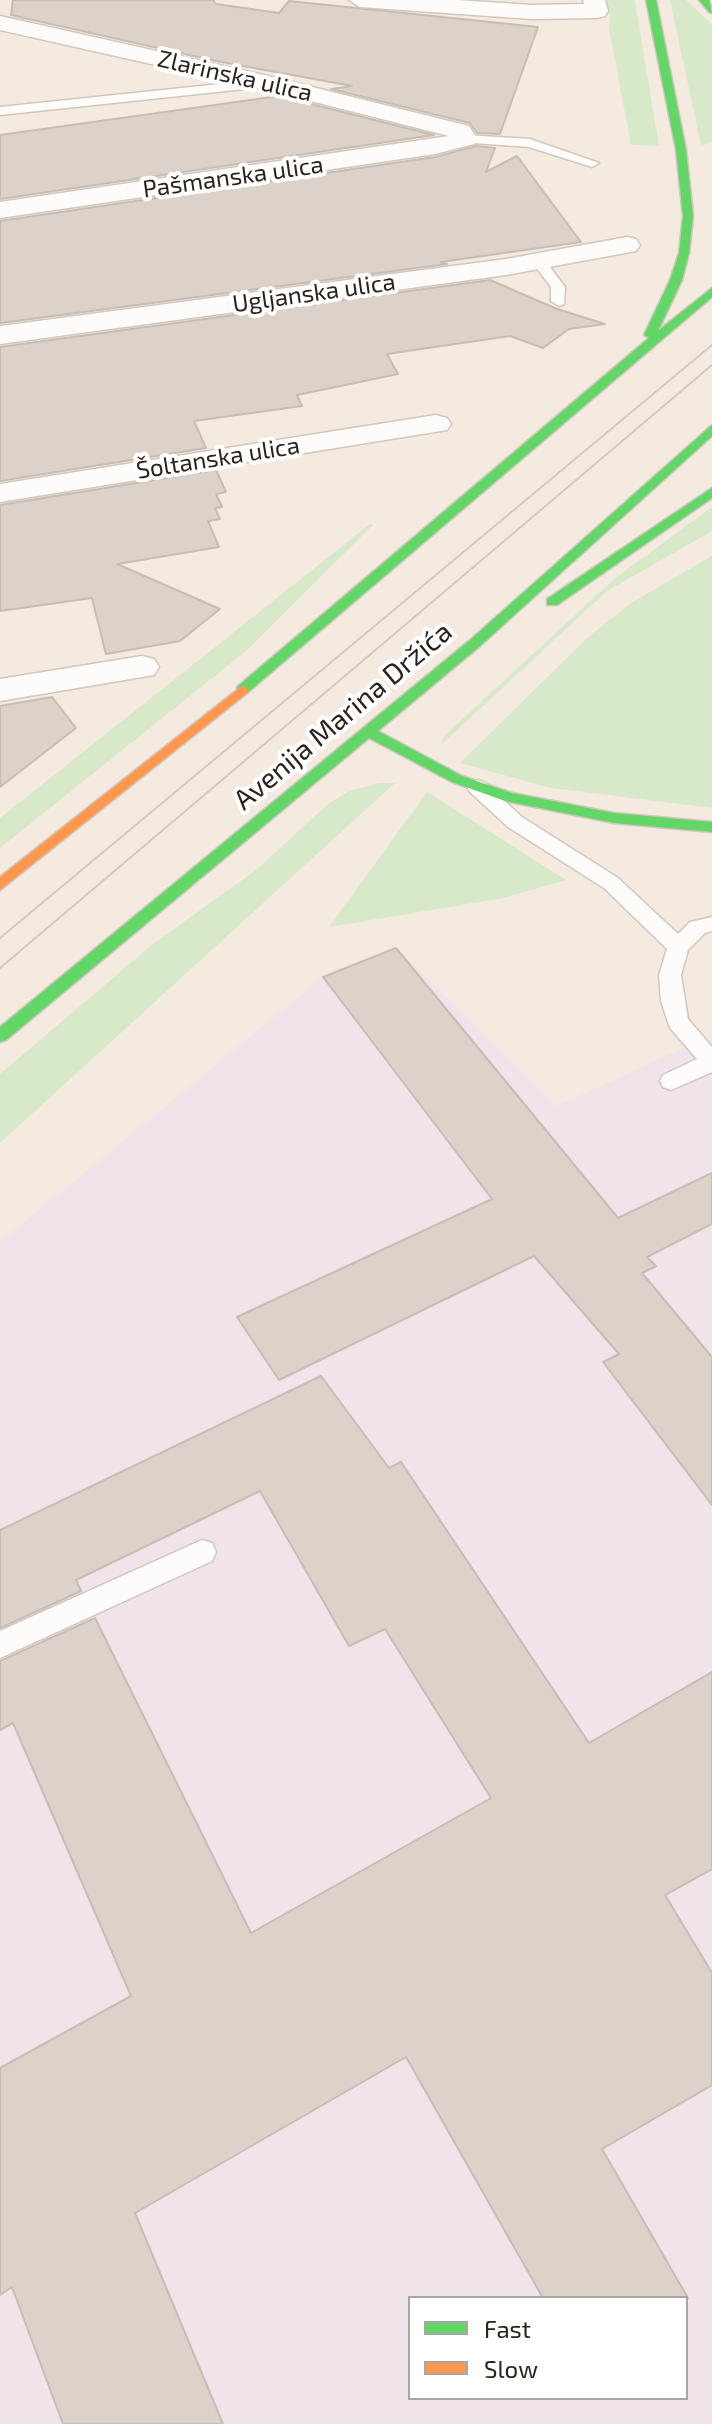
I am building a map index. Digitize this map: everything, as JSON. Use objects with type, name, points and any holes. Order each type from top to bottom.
[{"type":"main road","points":[[645,345],[676,280],[684,253],[688,216],[681,150],[651,0]]},
{"type":"main road","points":[[704,0],[712,10]]},
{"type":"main road","points":[[0,885],[206,720],[712,291]]},
{"type":"main road","name":"Avenija Marina Držića","points":[[0,1036],[475,643],[712,429]]},
{"type":"main road","points":[[475,643],[553,601],[712,492]]},
{"type":"main road","points":[[368,731],[434,768],[477,787],[614,818],[712,827]]},
{"type":"street","points":[[360,0],[532,12],[595,6]]},
{"type":"street","name":"Zlarinska ulica","points":[[0,23],[268,83],[460,131],[465,139]]},
{"type":"street","name":"Pašmanska ulica","points":[[0,210],[435,147],[465,139]]},
{"type":"street","name":"Ugljanska ulica","points":[[0,335],[539,262],[627,245]]},
{"type":"street","name":"Šoltanska ulica","points":[[0,493],[436,424]]},
{"type":"street","points":[[0,690],[142,667]]},
{"type":"lane","points":[[0,111],[268,83]]},
{"type":"lane","points":[[465,139],[530,143],[592,163]]},
{"type":"lane","points":[[539,262],[558,287],[559,301]]},
{"type":"lane","points":[[477,787],[515,822],[611,883],[678,947]]},
{"type":"lane","points":[[671,1081],[711,1063],[678,1022],[670,975],[678,947],[698,927],[712,924]]},
{"type":"lane","points":[[0,1645],[202,1552]]},
{"type":"shaded area","points":[[396,948],[557,1106],[712,1035],[712,2424],[0,2424],[0,1242],[323,977]]},
{"type":"green space","points":[[604,0],[635,0],[659,146],[631,145],[609,29],[610,16]]},
{"type":"green space","points":[[670,0],[686,0],[712,24],[712,142],[701,145]]},
{"type":"green space","points":[[712,507],[712,531],[607,591],[441,745],[444,736],[614,579]]},
{"type":"green space","points":[[370,524],[373,525],[246,651],[0,848],[0,818]]},
{"type":"green space","points":[[712,556],[712,808],[551,788],[460,763],[587,638],[631,603]]},
{"type":"green space","points":[[379,783],[395,783],[0,1143],[0,1074],[153,944],[256,870],[328,804],[349,791]]},
{"type":"green space","points":[[427,792],[566,880],[503,898],[329,927]]},
{"type":"building","points":[[13,0],[213,0],[216,4],[279,13],[289,1],[538,27],[500,134],[477,133],[470,123],[331,89],[352,86],[216,61],[11,15]]},
{"type":"building","points":[[279,96],[434,135],[0,199],[0,135]]},
{"type":"building","points":[[476,146],[495,148],[486,172],[517,156],[581,242],[441,262],[447,264],[0,323],[0,221],[435,157]]},
{"type":"building","points":[[490,280],[557,309],[605,324],[569,329],[543,348],[510,336],[387,354],[398,374],[297,395],[302,406],[194,421],[206,448],[0,481],[0,347]]},
{"type":"building","points":[[216,470],[226,492],[216,494],[222,507],[215,508],[220,519],[208,521],[219,547],[117,564],[220,609],[180,641],[106,654],[92,598],[0,611],[0,505]]},
{"type":"building","points":[[52,697],[76,728],[0,787],[0,706]]},
{"type":"building","points":[[396,948],[618,1218],[712,1173],[712,1224],[647,1257],[656,1266],[642,1273],[712,1357],[712,1505],[603,1362],[619,1354],[534,1256],[279,1380],[237,1317],[492,1199],[323,977]]},
{"type":"building","points":[[321,1376],[389,1468],[401,1462],[589,1743],[712,1672],[712,1869],[665,1895],[712,1973],[712,2085],[602,2149],[687,2296],[542,2296],[406,2057],[135,2213],[223,2424],[63,2424],[12,2287],[0,2295],[0,2068],[131,1996],[13,1723],[0,1730],[0,1661],[95,1618],[251,1933],[491,1798],[385,1629],[349,1646],[260,1491],[76,1580],[81,1591],[0,1628],[0,1530]]},
{"type":"tram line","points":[[0,938],[712,345]]},
{"type":"tram line","points":[[0,968],[712,365]]},
{"type":"traffic: fast","points":[[650,335],[676,280],[684,253],[688,216],[681,150],[651,0]]},
{"type":"traffic: fast","points":[[704,0],[712,10]]},
{"type":"traffic: fast","points":[[242,690],[712,291]]},
{"type":"traffic: fast","points":[[0,1036],[475,643],[712,429]]},
{"type":"traffic: fast","points":[[552,602],[712,492]]},
{"type":"traffic: fast","points":[[368,731],[457,779],[510,797],[614,818],[712,827]]},
{"type":"traffic: slow","points":[[0,885],[242,690]]}]
